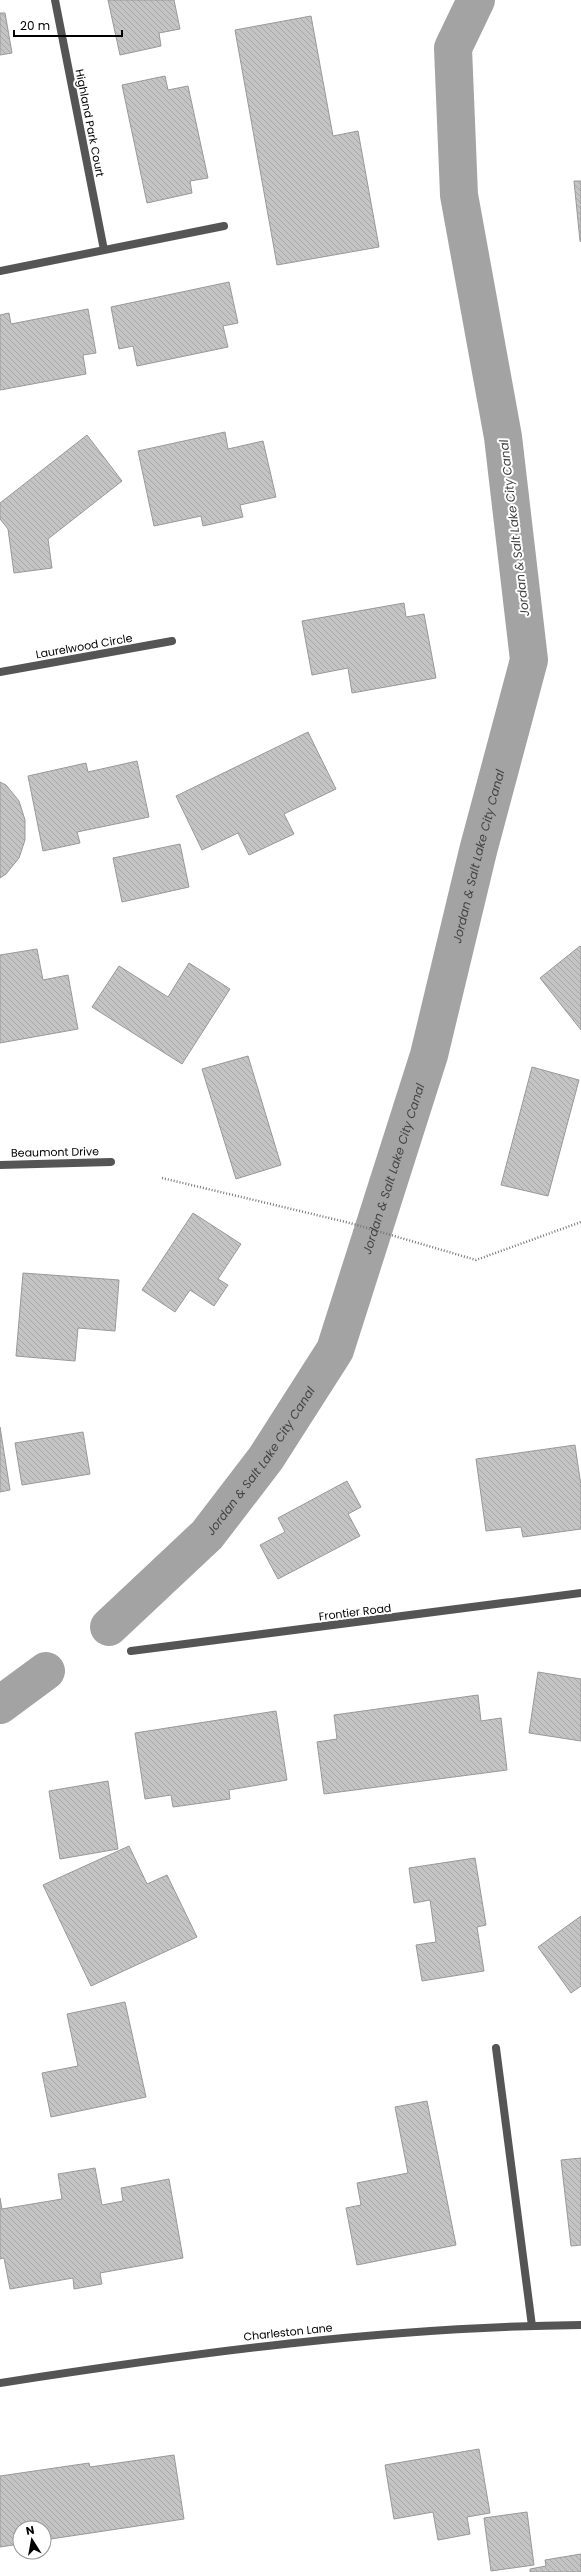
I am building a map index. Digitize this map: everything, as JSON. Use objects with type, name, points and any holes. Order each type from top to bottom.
[{"type":"street","name":"Highland Park Court","points":[[55,0],[104,250]]},
{"type":"street","points":[[0,271],[224,226]]},
{"type":"street","name":"Laurelwood Circle","points":[[0,672],[172,641]]},
{"type":"street","name":"Beaumont Drive","points":[[0,1164],[110,1162]]},
{"type":"street","name":"Frontier Road","points":[[131,1651],[581,1594]]},
{"type":"street","points":[[496,2048],[532,2326]]},
{"type":"street","name":"Charleston Lane","points":[[0,2383],[198,2353],[273,2344],[364,2335],[532,2326],[581,2325]]},
{"type":"path","points":[[162,1178],[350,1222],[476,1260],[581,1222]]},
{"type":"building","points":[[108,0],[174,0],[180,29],[159,33],[161,46],[120,55]]},
{"type":"building","points":[[0,13],[5,13],[12,53],[0,55]]},
{"type":"building","points":[[311,16],[333,136],[358,131],[379,247],[277,265],[235,30]]},
{"type":"building","points":[[165,76],[168,90],[188,86],[208,178],[190,181],[192,193],[147,203],[122,85]]},
{"type":"building","points":[[574,181],[581,181],[581,242],[580,241]]},
{"type":"building","points":[[229,282],[238,323],[223,326],[228,347],[137,366],[133,346],[119,349],[111,307]]},
{"type":"building","points":[[88,309],[96,353],[83,355],[86,374],[0,390],[0,315],[9,313],[11,324]]},
{"type":"building","points":[[225,432],[228,449],[263,441],[276,497],[240,505],[243,517],[203,526],[201,516],[154,526],[138,451]]},
{"type":"building","points":[[87,435],[122,481],[48,539],[52,568],[14,573],[8,529],[0,519],[0,503]]},
{"type":"building","points":[[404,603],[406,617],[424,614],[436,678],[352,693],[348,668],[312,675],[302,621]]},
{"type":"building","points":[[308,732],[336,789],[284,814],[294,834],[249,855],[238,833],[202,850],[176,796]]},
{"type":"building","points":[[137,761],[149,817],[77,832],[80,843],[43,851],[28,776],[86,763],[88,772]]},
{"type":"building","points":[[0,782],[6,785],[19,801],[25,820],[25,840],[19,858],[6,874],[0,878]]},
{"type":"building","points":[[180,844],[189,887],[122,902],[113,858]]},
{"type":"building","points":[[580,946],[581,947],[581,1030],[540,978]]},
{"type":"building","points":[[37,949],[43,980],[68,975],[78,1029],[0,1043],[0,955]]},
{"type":"building","points":[[189,963],[230,989],[182,1064],[92,1007],[119,966],[168,997]]},
{"type":"building","points":[[248,1056],[281,1165],[236,1179],[202,1069]]},
{"type":"building","points":[[532,1067],[579,1080],[548,1196],[501,1185]]},
{"type":"building","points":[[193,1213],[241,1244],[218,1279],[228,1285],[214,1306],[190,1290],[175,1312],[142,1290]]},
{"type":"building","points":[[23,1273],[119,1280],[115,1331],[78,1328],[75,1361],[16,1356]]},
{"type":"building","points":[[0,1427],[10,1490],[0,1492]]},
{"type":"building","points":[[83,1432],[90,1474],[22,1485],[15,1443]]},
{"type":"building","points":[[575,1445],[581,1486],[581,1529],[523,1537],[521,1527],[486,1531],[476,1459]]},
{"type":"building","points":[[347,1481],[361,1507],[348,1514],[360,1536],[278,1579],[260,1545],[285,1532],[278,1518]]},
{"type":"building","points":[[538,1672],[581,1679],[581,1741],[529,1733]]},
{"type":"building","points":[[478,1695],[481,1721],[501,1718],[507,1770],[324,1794],[317,1742],[337,1739],[334,1715]]},
{"type":"building","points":[[276,1711],[287,1780],[229,1790],[230,1799],[173,1807],[171,1795],[145,1799],[135,1733]]},
{"type":"building","points":[[108,1781],[118,1849],[60,1859],[49,1791]]},
{"type":"building","points":[[129,1846],[147,1884],[167,1875],[197,1937],[91,1986],[43,1885]]},
{"type":"building","points":[[475,1858],[486,1925],[477,1927],[484,1971],[422,1981],[416,1945],[436,1942],[430,1900],[414,1903],[409,1868]]},
{"type":"building","points":[[581,1916],[581,1986],[571,1993],[538,1947]]},
{"type":"building","points":[[125,2002],[146,2097],[51,2117],[42,2073],[78,2066],[67,2014]]},
{"type":"building","points":[[427,2101],[456,2245],[357,2265],[346,2208],[361,2205],[357,2183],[408,2173],[395,2107]]},
{"type":"building","points":[[581,2158],[581,2245],[571,2246],[561,2160]]},
{"type":"building","points":[[95,2168],[102,2205],[123,2201],[121,2188],[169,2179],[183,2258],[100,2273],[102,2284],[74,2289],[73,2278],[10,2289],[4,2258],[0,2259],[0,2198],[2,2209],[62,2199],[58,2174]]},
{"type":"building","points":[[479,2449],[490,2513],[467,2517],[470,2534],[438,2540],[433,2512],[394,2519],[385,2465]]},
{"type":"building","points":[[174,2455],[184,2519],[52,2539],[52,2520],[12,2520],[12,2545],[0,2547],[0,2476],[89,2463],[90,2467]]},
{"type":"building","points":[[527,2512],[534,2565],[491,2571],[484,2518]]},
{"type":"building","points":[[581,2554],[581,2572],[530,2572],[530,2569],[546,2566],[545,2560]]},
{"type":"waterway","name":"Jordan & Salt Lake City Canal","points":[[109,1627],[207,1535],[266,1458],[335,1350],[429,1055],[478,851],[529,660],[503,437],[459,195],[453,48],[476,0]]},
{"type":"waterway","name":"Jordan & Salt Lake City Canal","points":[[0,1705],[46,1671]]}]
